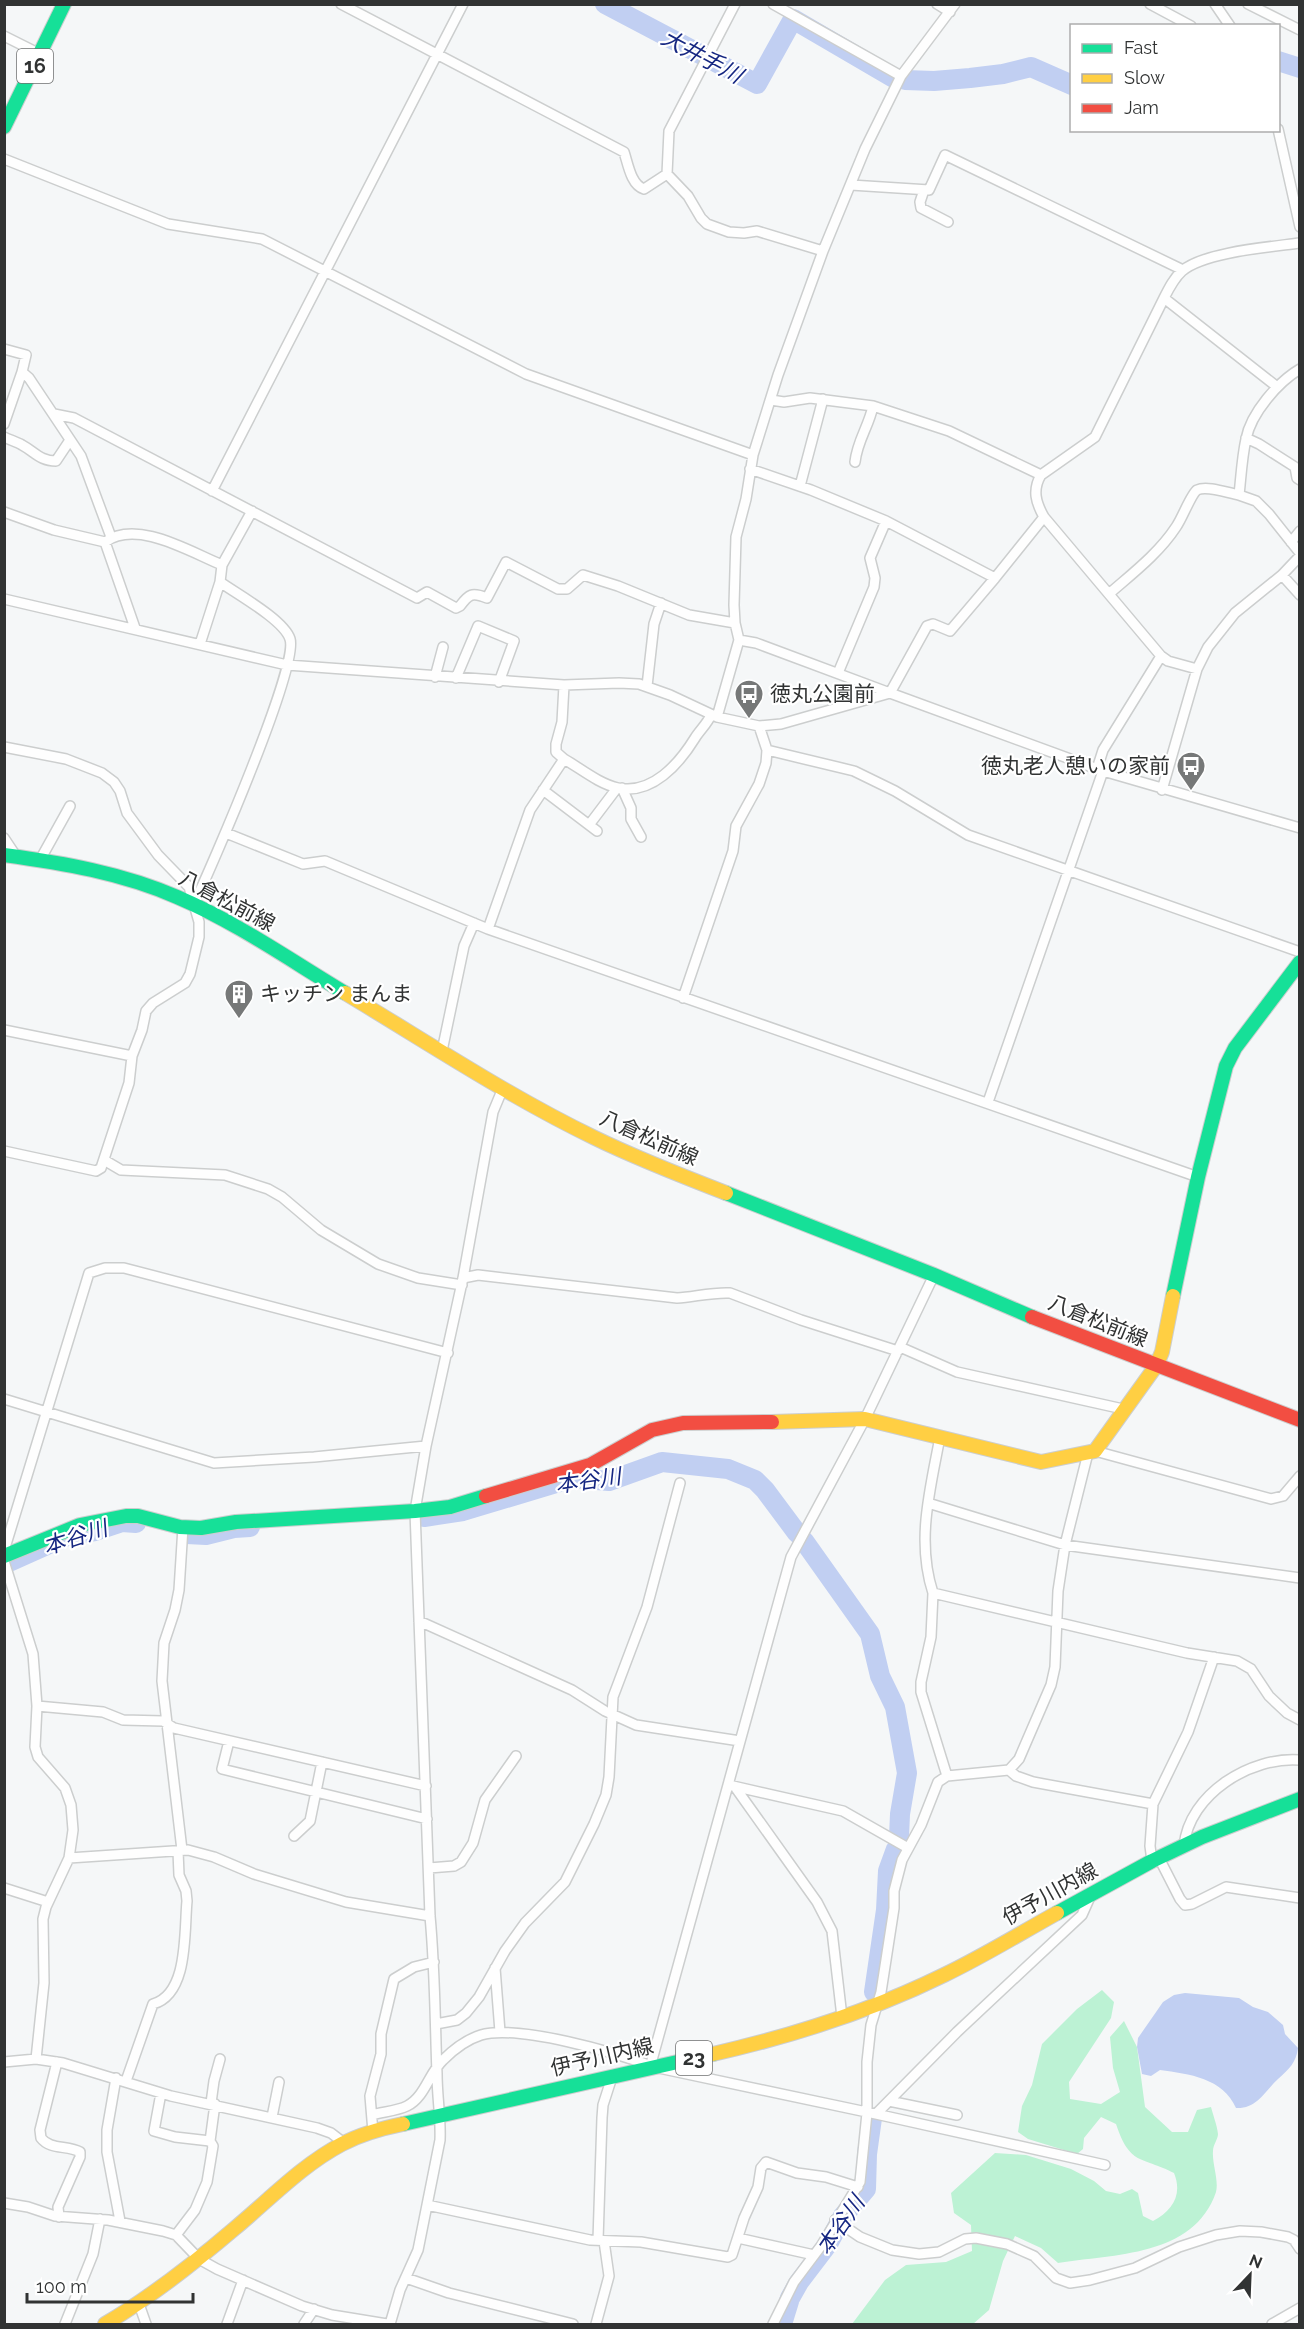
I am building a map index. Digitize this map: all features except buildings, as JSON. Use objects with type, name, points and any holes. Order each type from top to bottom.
[{"type":"main road","name":"16","points":[[4,127],[64,4]]},
{"type":"main road","name":"八倉松前線","points":[[10,855],[138,882],[194,904],[503,1088],[593,1137],[642,1160],[934,1275],[1156,1366],[1299,1420]]},
{"type":"main road","points":[[4,1554],[80,1525],[109,1519],[138,1516],[183,1527],[201,1528],[246,1521],[450,1507],[590,1465],[652,1430],[683,1423],[866,1419],[1041,1462],[1091,1452],[1156,1366],[1162,1352],[1198,1177],[1226,1066],[1235,1048],[1299,962]]},
{"type":"main road","name":"伊予川内線","points":[[105,2325],[139,2304],[199,2259],[307,2167],[344,2143],[373,2132],[439,2115],[767,2042],[876,2005],[945,1975],[1090,1897],[1155,1859],[1299,1799]]},
{"type":"street","points":[[341,4],[624,152],[638,188],[644,189],[667,174]]},
{"type":"street","points":[[212,491],[463,4]]},
{"type":"street","points":[[735,4],[669,131],[667,174],[688,196],[707,224],[729,232],[757,231],[823,251]]},
{"type":"street","points":[[773,4],[901,76]]},
{"type":"street","points":[[619,788],[641,786],[663,776],[690,748],[714,716],[740,640],[735,623],[736,537],[746,499],[753,455],[823,251],[865,149],[901,76],[953,8],[937,4]]},
{"type":"street","points":[[1150,4],[1187,24]]},
{"type":"street","points":[[1215,4],[1229,24]]},
{"type":"street","points":[[1248,4],[1299,30]]},
{"type":"street","points":[[4,36],[40,54]]},
{"type":"street","points":[[1279,132],[1299,227]]},
{"type":"street","points":[[850,185],[929,190],[945,155],[1183,270]]},
{"type":"street","points":[[4,159],[168,224],[262,239],[526,374],[753,455]]},
{"type":"street","points":[[924,190],[920,202],[921,208],[948,222]]},
{"type":"street","points":[[1197,669],[1168,661],[1161,656],[1044,517],[1035,491],[1041,475],[1095,437],[1172,282],[1183,270],[1193,264],[1224,254],[1299,243]]},
{"type":"street","points":[[1164,298],[1276,386]]},
{"type":"street","points":[[4,349],[26,355],[4,424]]},
{"type":"street","points":[[1239,495],[1249,426],[1276,386],[1299,369]]},
{"type":"street","points":[[22,372],[29,378],[81,456],[135,628]]},
{"type":"street","points":[[771,400],[784,402],[810,398],[873,406],[949,431],[1041,475]]},
{"type":"street","points":[[800,486],[823,399]]},
{"type":"street","points":[[855,462],[859,440],[871,417],[873,406]]},
{"type":"street","points":[[54,414],[74,418],[417,598],[427,592],[456,608],[467,595],[473,593],[487,598],[506,562],[558,589],[567,589],[583,575],[618,586],[689,615],[735,623]]},
{"type":"street","points":[[4,437],[48,461],[56,461],[70,440]]},
{"type":"street","points":[[1246,438],[1295,467],[1299,480]]},
{"type":"street","points":[[750,469],[800,486],[886,521],[996,578]]},
{"type":"street","points":[[1110,593],[1165,542],[1177,526],[1194,492],[1200,489],[1239,495],[1256,501],[1299,554],[1282,574],[1235,613],[1213,638],[1197,669],[1162,790]]},
{"type":"street","points":[[200,644],[220,582],[222,565],[252,511]]},
{"type":"street","points":[[4,512],[54,530],[108,540],[122,534],[143,534],[222,565]]},
{"type":"street","points":[[4,599],[287,665],[499,682],[564,685],[619,682],[670,694],[714,716],[759,726],[781,724],[890,693],[927,626],[933,624],[950,631],[1044,517]]},
{"type":"street","points":[[838,673],[874,587],[875,578],[870,558],[886,521]]},
{"type":"street","points":[[1291,542],[1299,531]]},
{"type":"street","points":[[1282,574],[1299,595]]},
{"type":"street","points":[[194,904],[226,833],[285,677],[290,639],[261,609],[220,582]]},
{"type":"street","points":[[647,687],[654,624],[661,603]]},
{"type":"street","points":[[456,678],[478,626],[514,641],[499,682]]},
{"type":"street","points":[[740,640],[756,643],[1100,770],[1162,790],[1299,828]]},
{"type":"street","points":[[435,677],[443,647]]},
{"type":"street","points":[[988,1102],[1069,871],[1100,770],[1103,750],[1161,656]]},
{"type":"street","points":[[564,685],[562,722],[556,752],[564,759],[619,788],[631,808],[631,819],[640,837]]},
{"type":"street","points":[[683,998],[733,851],[736,826],[759,784],[766,763],[767,750],[759,726]]},
{"type":"street","points":[[4,747],[66,759],[102,773],[114,782],[120,791],[127,813],[158,855],[189,887],[199,922],[199,937],[190,974],[185,983],[146,1011],[142,1030],[132,1056],[129,1083],[101,1168],[96,1171],[4,1152]]},
{"type":"street","points":[[767,750],[854,771],[895,791],[968,835],[1299,952]]},
{"type":"street","points":[[488,929],[530,810],[564,759]]},
{"type":"street","points":[[543,790],[593,828],[619,788]]},
{"type":"street","points":[[40,860],[70,806]]},
{"type":"street","points":[[226,833],[303,864],[325,861],[488,929],[1198,1177]]},
{"type":"street","points":[[4,838],[10,855]]},
{"type":"street","points":[[442,1051],[464,946],[474,923]]},
{"type":"street","points":[[4,1030],[132,1056]]},
{"type":"street","points":[[4,2203],[59,2217],[120,2222],[176,2235],[199,2259],[243,2280],[332,2315],[388,2325],[418,2250],[440,2140],[415,1511],[426,1446],[463,1282],[493,1112],[503,1088]]},
{"type":"street","points":[[104,1161],[121,1170],[225,1175],[268,1189],[282,1197],[321,1230],[378,1264],[418,1278],[463,1282],[477,1275],[676,1299],[705,1296],[718,1292],[730,1293],[801,1320],[899,1349],[957,1372],[1123,1409]]},
{"type":"street","points":[[4,1554],[89,1273],[105,1268],[124,1268],[448,1353]]},
{"type":"street","points":[[654,2067],[652,2060],[731,1786],[740,1741],[791,1557],[866,1419],[934,1275]]},
{"type":"street","points":[[4,1399],[214,1462],[426,1446]]},
{"type":"street","points":[[940,1437],[928,1503],[924,1556],[933,1593],[931,1637],[921,1692],[946,1776]]},
{"type":"street","points":[[773,2325],[794,2283],[858,2187],[872,2113],[867,2062],[871,2025],[881,1992],[897,1874],[908,1848],[921,1825],[938,1782],[946,1776],[1009,1770],[1019,1759],[1051,1685],[1055,1667],[1058,1591],[1065,1545],[1091,1452],[1271,1499],[1283,1496],[1299,1476]]},
{"type":"street","points":[[436,2024],[457,2020],[466,2013],[525,1923],[565,1882],[594,1824],[606,1795],[609,1777],[613,1697],[647,1607],[680,1483]]},
{"type":"street","points":[[928,1503],[1065,1545],[1299,1578]]},
{"type":"street","points":[[126,2081],[153,2004],[169,1995],[179,1978],[187,1901],[186,1891],[179,1875],[180,1850],[162,1681],[164,1643],[179,1590],[183,1527]]},
{"type":"street","points":[[4,1561],[33,1654],[37,1706],[35,1747],[38,1757],[70,1796],[73,1830],[69,1858],[48,1902],[43,1919],[44,1983],[36,2059]]},
{"type":"street","points":[[933,1593],[1187,1653],[1245,1664],[1269,1696],[1287,1713],[1299,1720]]},
{"type":"street","points":[[419,1622],[572,1690],[613,1715],[636,1725],[740,1741]]},
{"type":"street","points":[[1214,1657],[1188,1732],[1153,1804],[1150,1846],[1155,1859],[1185,1905],[1192,1904],[1226,1887],[1299,1898]]},
{"type":"street","points":[[37,1706],[103,1712],[123,1720],[163,1721],[174,1728],[426,1786]]},
{"type":"street","points":[[229,1741],[222,1769],[427,1819]]},
{"type":"street","points":[[429,1868],[454,1866],[461,1862],[473,1843],[485,1800],[516,1756]]},
{"type":"street","points":[[1184,1846],[1185,1832],[1202,1802],[1224,1784],[1261,1764],[1278,1760],[1299,1760]]},
{"type":"street","points":[[294,1836],[310,1821],[322,1762]]},
{"type":"street","points":[[1009,1770],[1016,1776],[1033,1782],[1153,1804]]},
{"type":"street","points":[[731,1786],[843,1811],[908,1848]]},
{"type":"street","points":[[731,1786],[812,1894],[832,1931],[842,2017]]},
{"type":"street","points":[[69,1858],[180,1850],[198,1851],[254,1874],[346,1902],[430,1916]]},
{"type":"street","points":[[4,1888],[48,1902]]},
{"type":"street","points":[[872,2113],[889,2101],[957,2032],[1082,1915],[1090,1897]]},
{"type":"street","points":[[373,2132],[370,2096],[381,2054],[381,2034],[394,1979],[414,1967],[434,1962]]},
{"type":"street","points":[[495,1968],[500,2032]]},
{"type":"street","points":[[372,2115],[407,2107],[420,2094],[436,2065],[467,2040],[500,2032],[530,2034],[632,2059],[654,2067],[1105,2165]]},
{"type":"street","points":[[4,2062],[36,2059],[57,2062],[161,2092],[317,2128],[331,2133],[344,2143]]},
{"type":"street","points":[[176,2235],[195,2210],[207,2182],[213,2146],[210,2141],[214,2081],[220,2059]]},
{"type":"street","points":[[57,2062],[40,2130],[41,2138],[50,2145],[80,2152],[80,2157],[58,2207],[59,2217]]},
{"type":"street","points":[[596,2325],[609,2276],[601,2241],[602,2118],[603,2104],[612,2077]]},
{"type":"street","points":[[116,2078],[107,2130],[107,2152],[120,2222]]},
{"type":"street","points":[[272,2116],[279,2082]]},
{"type":"street","points":[[161,2092],[154,2131],[175,2137],[210,2141]]},
{"type":"street","points":[[889,2101],[957,2115]]},
{"type":"street","points":[[427,2205],[601,2241],[641,2242],[728,2257],[732,2255],[758,2187],[761,2168],[766,2162],[797,2173],[826,2177],[858,2187]]},
{"type":"street","points":[[64,2325],[93,2254],[100,2219]]},
{"type":"street","points":[[835,2220],[860,2237],[892,2250],[919,2254],[939,2252],[965,2239],[976,2238],[1006,2244],[1034,2256],[1056,2278],[1070,2283],[1135,2268],[1179,2247],[1216,2235],[1240,2231],[1288,2237],[1294,2240],[1299,2249]]},
{"type":"street","points":[[738,2238],[814,2255]]},
{"type":"street","points":[[406,2278],[544,2321],[573,2325]]},
{"type":"street","points":[[227,2325],[243,2280]]},
{"type":"street","points":[[139,2304],[146,2325]]},
{"type":"street","points":[[1272,2325],[1299,2308]]},
{"type":"street","points":[[304,2325],[314,2309]]},
{"type":"green space","points":[[1102,1990],[1114,2002],[1111,2018],[1069,2082],[1070,2099],[1101,2104],[1120,2092],[1113,2068],[1110,2037],[1124,2021],[1137,2047],[1145,2107],[1172,2132],[1188,2132],[1197,2110],[1211,2107],[1218,2134],[1213,2151],[1217,2187],[1205,2213],[1190,2229],[1171,2241],[1126,2254],[1058,2263],[1041,2248],[1015,2236],[1003,2261],[989,2310],[973,2324],[852,2324],[885,2280],[906,2265],[946,2262],[972,2251],[971,2225],[954,2213],[951,2193],[995,2153],[1026,2155],[1071,2169],[1094,2181],[1106,2191],[1120,2194],[1132,2189],[1138,2193],[1143,2216],[1153,2221],[1166,2212],[1174,2202],[1177,2188],[1174,2173],[1138,2158],[1126,2147],[1116,2124],[1101,2117],[1084,2138],[1083,2149],[1077,2154],[1028,2139],[1018,2132],[1022,2106],[1032,2085],[1042,2044],[1077,2009]]},
{"type":"water","points":[[1185,1993],[1239,1998],[1253,2007],[1268,2012],[1283,2025],[1285,2034],[1298,2048],[1296,2058],[1291,2065],[1250,2106],[1236,2108],[1223,2090],[1204,2079],[1160,2070],[1151,2076],[1142,2074],[1137,2047],[1138,2038],[1163,2002],[1174,1995]]},
{"type":"waterway","name":"大井手川","points":[[605,4],[757,84],[793,19],[894,78]]},
{"type":"waterway","name":"大井手川","points":[[1280,62],[1300,68]]},
{"type":"waterway","name":"大井手川","points":[[905,80],[934,81],[970,78],[1003,74],[1031,67],[1070,84]]},
{"type":"waterway","name":"本谷川","points":[[424,1517],[463,1511],[573,1478],[609,1481],[662,1462],[728,1469],[755,1480],[797,1533]]},
{"type":"waterway","name":"本谷川","points":[[11,1561],[69,1535],[95,1531],[122,1522],[136,1523]]},
{"type":"waterway","name":"本谷川","points":[[187,1534],[206,1535],[234,1528],[250,1527]]},
{"type":"waterway","name":"本谷川","points":[[804,1541],[870,1634],[880,1676],[895,1707],[907,1773],[900,1814],[899,1837]]},
{"type":"waterway","name":"本谷川","points":[[874,1992],[886,1910],[888,1871],[896,1849]]},
{"type":"waterway","name":"本谷川","points":[[782,2324],[790,2298],[799,2282],[828,2244],[843,2216],[866,2189],[867,2154],[872,2118]]},
{"type":"traffic: fast","points":[[4,127],[64,4]]},
{"type":"traffic: fast","points":[[4,855],[114,875],[177,897],[242,930],[345,993]]},
{"type":"traffic: fast","points":[[1173,1296],[1198,1177],[1226,1066],[1235,1048],[1300,962]]},
{"type":"traffic: fast","points":[[726,1193],[934,1275],[1032,1317]]},
{"type":"traffic: fast","points":[[4,1556],[80,1525],[126,1516],[138,1516],[180,1527],[201,1528],[236,1522],[415,1511],[450,1507],[486,1496]]},
{"type":"traffic: fast","points":[[1057,1913],[1152,1861],[1202,1837],[1300,1799]]},
{"type":"traffic: fast","points":[[403,2124],[713,2054]]},
{"type":"traffic: slow","points":[[345,993],[499,1087],[563,1122],[627,1153],[726,1193]]},
{"type":"traffic: slow","points":[[772,1422],[865,1419],[1041,1462],[1095,1451],[1156,1366],[1162,1352],[1173,1296]]},
{"type":"traffic: slow","points":[[713,2054],[802,2031],[888,2000],[958,1968],[1057,1913]]},
{"type":"traffic: slow","points":[[105,2324],[139,2303],[187,2267],[299,2172],[327,2152],[364,2134],[403,2124]]},
{"type":"traffic: jam","points":[[1032,1317],[1300,1420]]},
{"type":"traffic: jam","points":[[486,1496],[590,1465],[652,1430],[683,1423],[772,1422]]},
{"type":"place","name":"徳丸公園前","points":[[749,720]]},
{"type":"place","name":"徳丸老人憩いの家前","points":[[1191,792]]},
{"type":"place","name":"キッチン まんま","points":[[239,1020]]}]
